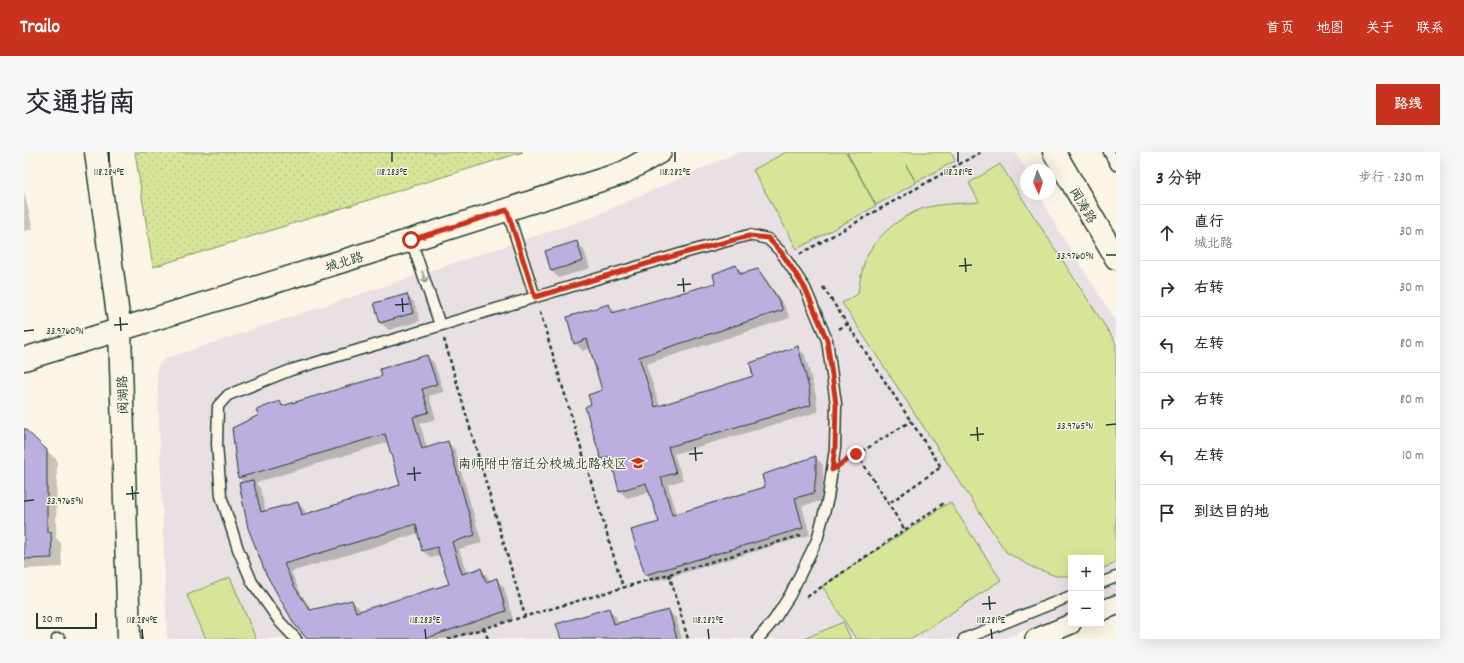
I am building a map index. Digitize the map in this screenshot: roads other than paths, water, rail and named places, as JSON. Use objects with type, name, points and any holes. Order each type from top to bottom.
[{"type":"street","name":"阅湖路","points":[[96,152],[120,330],[129,639]]},
{"type":"street","name":"城北路","points":[[24,359],[623,173],[660,152]]},
{"type":"street","name":"闻涛路","points":[[1054,152],[1116,258]]},
{"type":"street","points":[[1104,610],[1116,605]]},
{"type":"street","points":[[1035,639],[1068,625]]},
{"type":"lane","points":[[1109,152],[1116,166]]},
{"type":"lane","points":[[507,210],[535,297]]},
{"type":"lane","points":[[296,639],[280,622],[252,582],[238,549],[221,496],[216,444],[218,406],[228,395],[291,370],[680,254],[749,236],[768,238],[781,252],[805,288],[827,340],[836,404],[835,448],[832,470],[828,498],[817,540],[790,595],[774,620],[758,639]]},
{"type":"lane","points":[[411,240],[440,325]]},
{"type":"lane","points":[[1104,582],[1116,577]]},
{"type":"lane","points":[[964,639],[1068,597]]},
{"type":"place","name":"南师附中宿迁分校城北路校区","points":[[638,463]]}]
